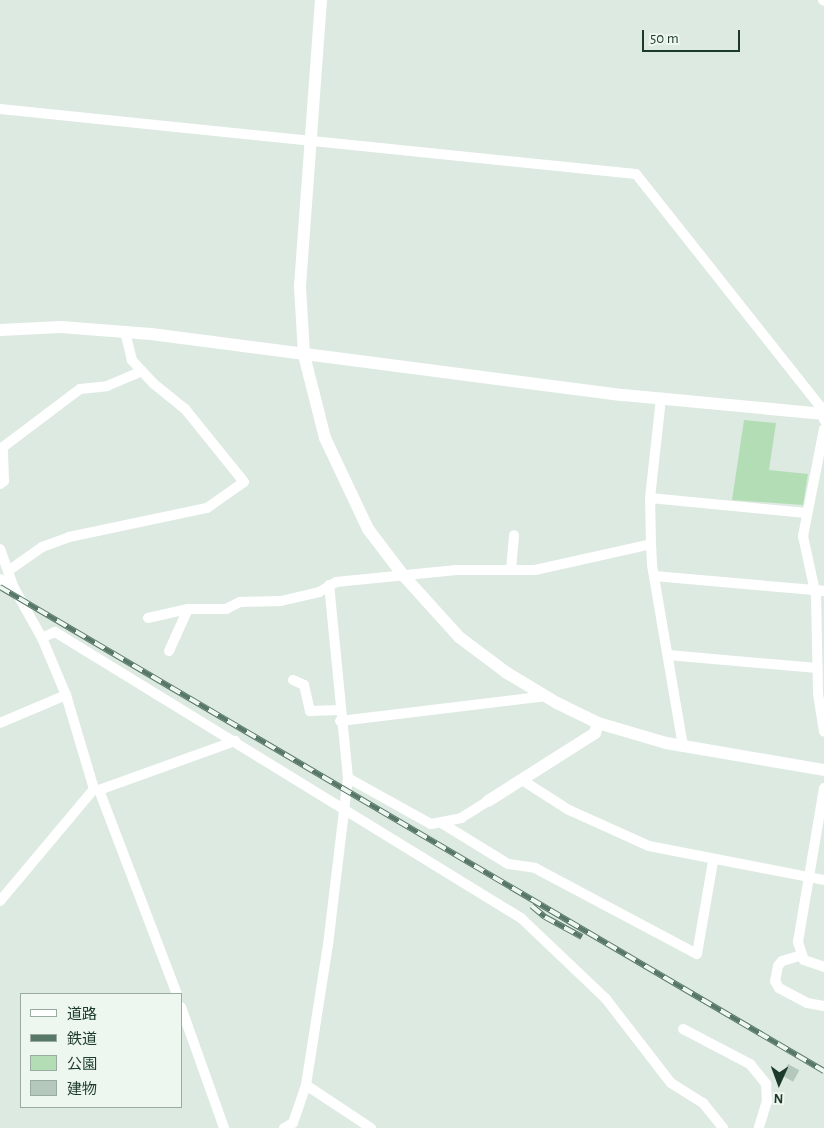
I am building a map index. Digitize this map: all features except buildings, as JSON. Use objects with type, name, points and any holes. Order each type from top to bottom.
[{"type":"street","points":[[321,0],[309,140],[300,287],[304,355],[325,438],[368,528],[403,575],[459,637],[508,673],[546,696],[598,723],[683,746],[824,770]]},
{"type":"street","points":[[0,110],[636,174],[733,293],[821,407],[824,416],[304,355],[125,331],[61,327],[0,330]]},
{"type":"street","points":[[8,571],[42,547],[68,537],[207,508],[244,482],[185,409],[132,360],[125,331]]},
{"type":"street","points":[[0,484],[4,481],[4,447],[80,389],[107,386],[142,370]]},
{"type":"street","points":[[661,398],[650,498],[651,544],[654,576],[683,746]]},
{"type":"street","points":[[824,429],[803,536],[820,591],[817,668],[824,732]]},
{"type":"street","points":[[650,498],[806,513]]},
{"type":"street","points":[[510,570],[514,535]]},
{"type":"street","points":[[148,618],[188,609],[226,610],[240,602],[281,601],[319,592],[329,585],[403,575],[535,570],[651,544]]},
{"type":"street","points":[[0,549],[14,588],[42,638],[66,696],[96,790],[177,993]]},
{"type":"street","points":[[654,576],[820,591]]},
{"type":"street","points":[[0,579],[14,588]]},
{"type":"street","points":[[291,1126],[306,1085],[328,945],[342,809],[348,778],[340,715],[329,585]]},
{"type":"street","points":[[170,651],[188,609]]},
{"type":"street","points":[[42,638],[55,632],[521,918],[606,999],[671,1083],[703,1104],[723,1128]]},
{"type":"street","points":[[668,655],[817,668]]},
{"type":"street","points":[[293,680],[304,685],[310,711],[340,715],[546,696]]},
{"type":"street","points":[[0,723],[66,696]]},
{"type":"street","points":[[348,778],[431,824],[442,824],[461,818],[595,734],[598,723]]},
{"type":"street","points":[[0,901],[96,790],[235,741]]},
{"type":"street","points":[[522,780],[609,831],[649,846],[713,861],[824,880]]},
{"type":"street","points":[[824,788],[798,942],[802,955],[812,964],[824,967]]},
{"type":"street","points":[[442,824],[508,864],[535,868],[697,954],[713,861]]},
{"type":"street","points":[[802,955],[782,962],[778,966],[775,981],[779,988],[807,1003],[824,1006]]},
{"type":"street","points":[[182,1009],[224,1128]]},
{"type":"street","points":[[683,1029],[750,1064],[766,1084],[767,1101],[759,1128]]},
{"type":"street","points":[[306,1085],[371,1128]]},
{"type":"green space","points":[[744,420],[776,423],[769,470],[808,474],[803,505],[732,500]]},
{"type":"railway","points":[[0,587],[824,1071]]},
{"type":"railway","points":[[532,906],[545,917],[582,937]]}]
